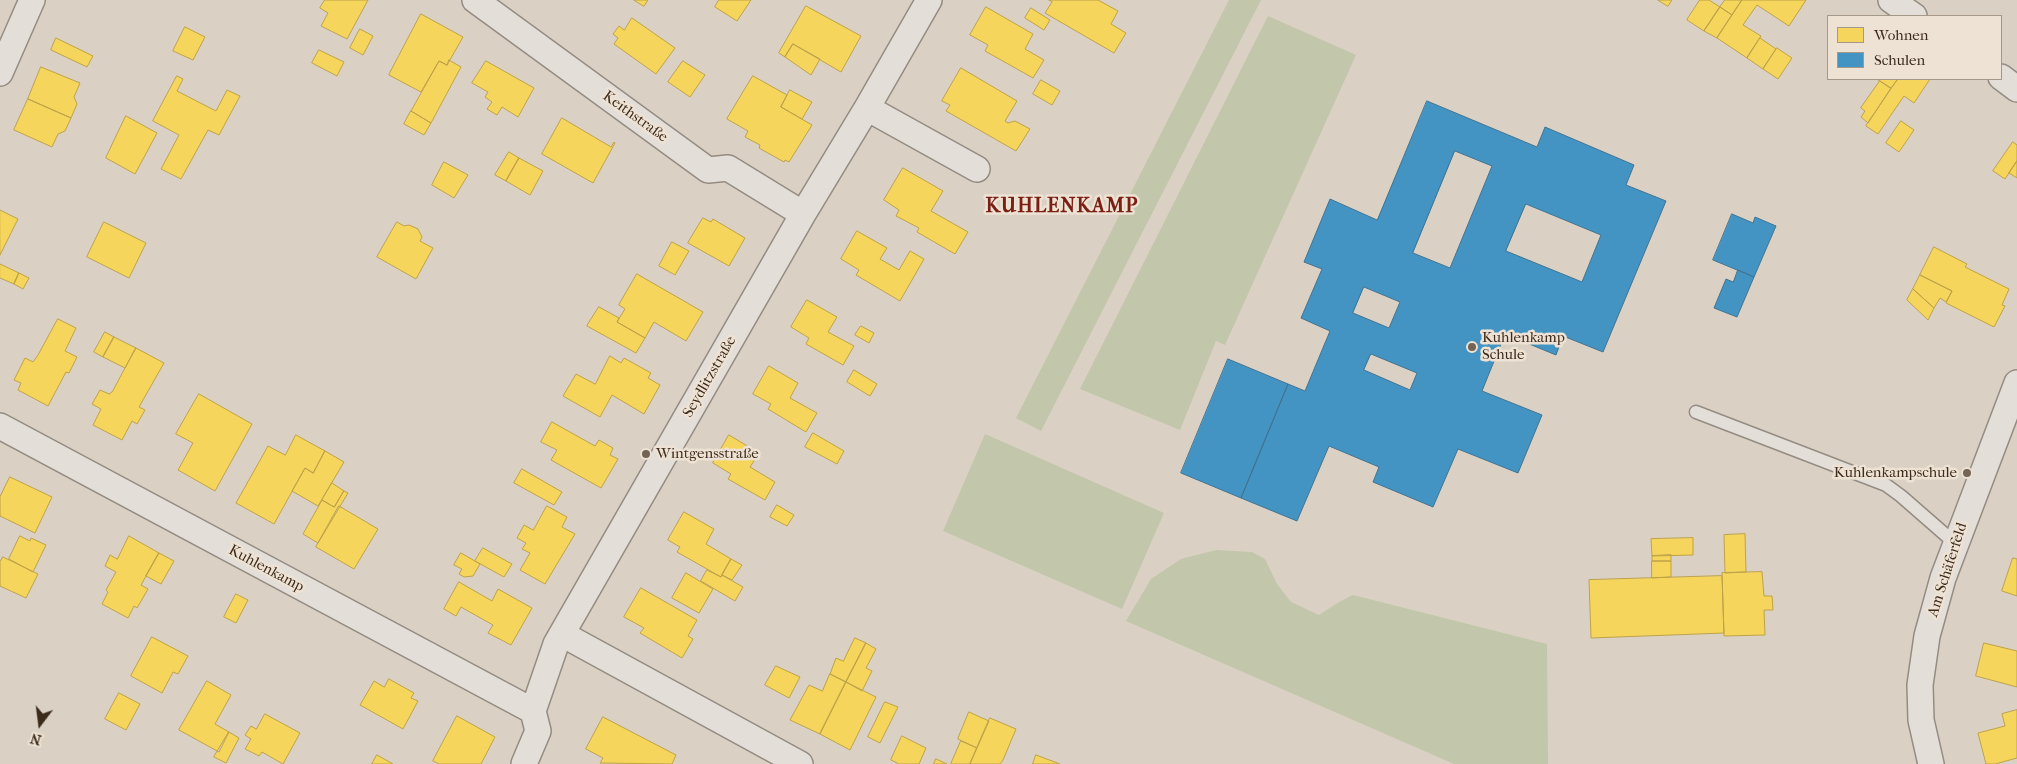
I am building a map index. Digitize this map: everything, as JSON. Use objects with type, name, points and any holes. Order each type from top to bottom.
[{"type":"street","points":[[0,73],[32,0]]},
{"type":"street","name":"Keithstraße","points":[[475,0],[708,170],[728,168],[803,214]]},
{"type":"street","name":"Seydlitzstraße","points":[[524,764],[538,730],[533,711],[556,644],[803,214],[868,108],[929,0]]},
{"type":"street","points":[[1891,0],[1913,15]]},
{"type":"street","points":[[2002,78],[2017,89]]},
{"type":"street","points":[[868,108],[977,169]]},
{"type":"street","name":"Am Schäferfeld","points":[[1931,764],[1921,720],[1920,685],[1927,636],[1956,544],[2017,383]]},
{"type":"street","name":"Kuhlenkamp","points":[[0,426],[533,711]]},
{"type":"street","points":[[562,634],[800,764]]},
{"type":"lane","points":[[1696,412],[1886,485],[1956,544]]},
{"type":"green space","points":[[1229,0],[1261,0],[1041,431],[1016,418]]},
{"type":"green space","points":[[1268,16],[1356,55],[1225,345],[1216,341],[1180,430],[1080,389]]},
{"type":"green space","points":[[985,434],[1164,513],[1122,609],[943,531]]},
{"type":"green space","points":[[1216,550],[1252,552],[1265,559],[1277,584],[1291,602],[1319,615],[1353,595],[1547,644],[1548,764],[1454,764],[1126,621],[1151,579],[1181,559]]},
{"type":"building: Wohnen","points":[[325,0],[368,0],[347,39],[321,26],[328,13],[320,8]]},
{"type":"building: Wohnen","points":[[634,0],[648,0],[644,6]]},
{"type":"building: Wohnen","points":[[719,0],[751,0],[737,21],[715,7]]},
{"type":"building: Wohnen","points":[[1049,0],[1098,0],[1118,11],[1111,24],[1126,33],[1114,53],[1045,13],[1052,2]]},
{"type":"building: Wohnen","points":[[1658,0],[1672,0],[1668,6]]},
{"type":"building: Wohnen","points":[[1700,0],[1709,0],[1720,7],[1704,31],[1687,20]]},
{"type":"building: Wohnen","points":[[1725,0],[1742,0],[1732,15],[1720,7]]},
{"type":"building: Wohnen","points":[[1742,0],[1806,0],[1789,26],[1757,5],[1743,25],[1761,36],[1747,58],[1717,38]]},
{"type":"building: Wohnen","points":[[806,6],[861,36],[841,72],[793,44],[785,57],[779,53]]},
{"type":"building: Wohnen","points":[[986,7],[1033,34],[1025,49],[1044,60],[1033,78],[985,51],[988,45],[970,35]]},
{"type":"building: Wohnen","points":[[1720,7],[1732,15],[1717,38],[1704,31]]},
{"type":"building: Wohnen","points":[[1031,8],[1050,20],[1044,30],[1025,18]]},
{"type":"building: Wohnen","points":[[421,14],[463,37],[447,65],[439,61],[421,92],[389,75]]},
{"type":"building: Wohnen","points":[[632,18],[675,48],[656,74],[614,44],[618,38],[613,34],[619,26],[624,30]]},
{"type":"building: Wohnen","points":[[185,27],[205,37],[193,60],[173,51]]},
{"type":"building: Wohnen","points":[[360,29],[373,36],[363,55],[350,48]]},
{"type":"building: Wohnen","points":[[56,38],[93,56],[87,67],[51,50]]},
{"type":"building: Wohnen","points":[[1760,38],[1776,49],[1763,69],[1747,58]]},
{"type":"building: Wohnen","points":[[793,44],[820,59],[811,75],[785,57]]},
{"type":"building: Wohnen","points":[[1777,48],[1792,58],[1778,79],[1763,69]]},
{"type":"building: Wohnen","points":[[319,50],[344,62],[337,76],[312,63]]},
{"type":"building: Wohnen","points":[[449,60],[461,67],[431,123],[411,111],[439,61],[447,65]]},
{"type":"building: Wohnen","points":[[486,61],[534,88],[518,117],[502,107],[497,115],[487,109],[492,102],[485,97],[488,92],[472,83]]},
{"type":"building: Wohnen","points":[[683,61],[705,75],[690,97],[668,82]]},
{"type":"building: Wohnen","points":[[41,67],[80,83],[74,97],[77,104],[71,118],[28,99]]},
{"type":"building: Wohnen","points":[[961,68],[1017,101],[1005,121],[1008,123],[1015,121],[1030,129],[1016,151],[946,111],[950,105],[942,101]]},
{"type":"building: Wohnen","points":[[177,76],[183,79],[177,91],[216,111],[227,90],[240,96],[219,135],[208,130],[181,179],[161,169],[179,135],[153,121]]},
{"type":"building: Wohnen","points":[[753,76],[787,95],[781,107],[812,125],[789,162],[785,160],[784,162],[759,148],[760,145],[745,137],[748,131],[727,119]]},
{"type":"building: Wohnen","points":[[1041,80],[1060,91],[1052,105],[1033,94]]},
{"type":"building: Wohnen","points":[[1879,80],[1897,80],[1891,88]]},
{"type":"building: Wohnen","points":[[1897,80],[1929,80],[1914,103],[1904,96],[1878,134],[1866,126]]},
{"type":"building: Wohnen","points":[[1880,81],[1891,88],[1868,123],[1861,117],[1865,111],[1861,108]]},
{"type":"building: Wohnen","points":[[790,90],[812,102],[802,119],[781,107]]},
{"type":"building: Wohnen","points":[[28,99],[71,118],[65,131],[58,134],[52,147],[14,130]]},
{"type":"building: Wohnen","points":[[411,111],[431,123],[424,135],[404,124]]},
{"type":"building: Wohnen","points":[[126,116],[157,133],[135,174],[106,158]]},
{"type":"building: Wohnen","points":[[562,118],[611,147],[615,143],[593,183],[542,154]]},
{"type":"building: Wohnen","points":[[1901,121],[1914,130],[1899,152],[1886,143]]},
{"type":"building: Wohnen","points":[[2013,142],[2017,145],[2017,161],[2005,179],[1993,171]]},
{"type":"building: Wohnen","points":[[509,152],[519,158],[506,181],[495,175]]},
{"type":"building: Wohnen","points":[[519,158],[543,171],[530,195],[506,181]]},
{"type":"building: Wohnen","points":[[2017,161],[2017,178],[2009,173]]},
{"type":"building: Wohnen","points":[[444,162],[468,175],[454,198],[432,185]]},
{"type":"building: Wohnen","points":[[903,168],[943,191],[931,211],[968,232],[955,254],[917,232],[919,228],[896,216],[899,210],[884,200]]},
{"type":"building: Wohnen","points":[[0,210],[18,219],[0,255]]},
{"type":"building: Wohnen","points":[[703,218],[711,222],[713,219],[745,238],[729,266],[688,243]]},
{"type":"building: Wohnen","points":[[104,222],[146,243],[129,278],[87,257]]},
{"type":"building: Wohnen","points":[[397,222],[404,226],[409,225],[418,229],[422,237],[420,241],[433,248],[416,279],[377,257]]},
{"type":"building: Wohnen","points":[[857,231],[887,248],[880,259],[899,270],[910,251],[924,259],[900,301],[856,275],[859,270],[841,259]]},
{"type":"building: Wohnen","points":[[672,242],[689,251],[675,275],[659,266]]},
{"type":"building: Wohnen","points":[[1934,247],[1967,264],[1965,267],[2009,289],[2002,305],[2005,306],[1994,327],[1946,303],[1952,291],[1920,275]]},
{"type":"building: Wohnen","points":[[0,264],[19,273],[14,284],[0,278]]},
{"type":"building: Wohnen","points":[[19,273],[29,278],[23,289],[14,284]]},
{"type":"building: Wohnen","points":[[637,274],[703,312],[686,341],[654,322],[645,338],[617,322],[625,309],[619,305]]},
{"type":"building: Wohnen","points":[[1920,275],[1952,291],[1946,302],[1940,298],[1934,308],[1913,289]]},
{"type":"building: Wohnen","points":[[1913,289],[1934,308],[1928,320],[1907,300]]},
{"type":"building: Wohnen","points":[[807,300],[837,317],[828,332],[854,346],[843,365],[806,344],[809,338],[791,327]]},
{"type":"building: Wohnen","points":[[599,307],[619,318],[617,322],[645,338],[636,353],[587,326]]},
{"type":"building: Wohnen","points":[[58,319],[76,328],[65,351],[77,357],[69,373],[66,372],[48,406],[18,390],[21,383],[14,380],[25,358],[33,362]]},
{"type":"building: Wohnen","points":[[861,326],[874,333],[869,343],[855,335]]},
{"type":"building: Wohnen","points":[[105,332],[114,337],[103,357],[94,352]]},
{"type":"building: Wohnen","points":[[114,337],[136,348],[125,368],[103,357]]},
{"type":"building: Wohnen","points":[[136,348],[164,363],[139,407],[145,410],[137,424],[132,421],[122,440],[93,425],[101,409],[92,404],[100,390],[109,394],[112,392]]},
{"type":"building: Wohnen","points":[[610,356],[621,363],[624,358],[651,373],[648,378],[660,385],[644,414],[612,395],[600,417],[563,396],[576,374],[595,384]]},
{"type":"building: Wohnen","points":[[769,366],[798,383],[790,398],[817,413],[806,432],[768,409],[771,404],[753,394]]},
{"type":"building: Wohnen","points":[[854,370],[877,384],[870,396],[847,382]]},
{"type":"building: Wohnen","points":[[199,394],[252,424],[215,491],[178,470],[193,443],[176,434]]},
{"type":"building: Wohnen","points":[[552,422],[595,446],[599,440],[613,448],[610,455],[618,459],[601,488],[551,460],[557,450],[541,442]]},
{"type":"building: Wohnen","points":[[813,433],[844,451],[837,464],[805,447]]},
{"type":"building: Wohnen","points":[[296,435],[325,451],[313,473],[305,468],[274,524],[236,503],[268,446],[285,455]]},
{"type":"building: Wohnen","points":[[729,435],[759,453],[750,467],[775,482],[765,500],[728,479],[731,474],[713,463]]},
{"type":"building: Wohnen","points":[[325,451],[344,462],[318,506],[292,491],[305,468],[313,473]]},
{"type":"building: Wohnen","points":[[522,469],[562,492],[554,505],[514,483]]},
{"type":"building: Wohnen","points":[[10,477],[52,497],[35,533],[0,516],[0,497]]},
{"type":"building: Wohnen","points":[[332,483],[344,491],[334,507],[322,500]]},
{"type":"building: Wohnen","points":[[344,491],[348,493],[318,543],[303,534],[322,500],[334,507]]},
{"type":"building: Wohnen","points":[[777,505],[794,515],[787,526],[770,517]]},
{"type":"building: Wohnen","points":[[339,506],[378,529],[354,569],[316,547]]},
{"type":"building: Wohnen","points":[[547,506],[567,517],[562,527],[575,534],[545,584],[520,570],[530,553],[522,549],[526,543],[517,538],[524,525],[533,530]]},
{"type":"building: Wohnen","points":[[684,512],[714,529],[706,544],[731,559],[721,577],[677,552],[680,547],[668,540]]},
{"type":"building: Wohnen","points":[[1745,534],[1746,572],[1725,573],[1724,535]]},
{"type":"building: Wohnen","points":[[20,536],[30,541],[31,538],[46,545],[33,572],[9,559]]},
{"type":"building: Wohnen","points":[[129,536],[159,553],[141,585],[148,589],[137,608],[134,606],[128,618],[102,604],[108,592],[106,590],[116,572],[105,566],[110,555],[117,559]]},
{"type":"building: Wohnen","points":[[1693,538],[1693,555],[1652,556],[1651,539]]},
{"type":"building: Wohnen","points":[[483,548],[512,564],[504,577],[475,561]]},
{"type":"building: Wohnen","points":[[159,553],[174,561],[161,584],[146,576]]},
{"type":"building: Wohnen","points":[[461,553],[480,564],[473,576],[464,577],[459,574],[462,569],[454,565]]},
{"type":"building: Wohnen","points":[[1671,555],[1671,561],[1652,561],[1652,556]]},
{"type":"building: Wohnen","points":[[3,557],[38,574],[26,598],[0,586],[0,562]]},
{"type":"building: Wohnen","points":[[2013,558],[2017,559],[2017,596],[2002,591]]},
{"type":"building: Wohnen","points":[[731,559],[742,565],[732,580],[722,575]]},
{"type":"building: Wohnen","points":[[1652,561],[1671,561],[1671,577],[1652,578]]},
{"type":"building: Wohnen","points":[[707,570],[721,577],[722,575],[743,587],[735,601],[701,581]]},
{"type":"building: Wohnen","points":[[1762,572],[1764,596],[1772,596],[1773,610],[1764,610],[1765,635],[1724,636],[1722,573]]},
{"type":"building: Wohnen","points":[[686,573],[713,589],[699,613],[672,598]]},
{"type":"building: Wohnen","points":[[1722,576],[1724,633],[1591,638],[1589,580]]},
{"type":"building: Wohnen","points":[[459,582],[492,601],[498,589],[532,608],[511,645],[488,633],[493,625],[461,607],[456,616],[444,609]]},
{"type":"building: Wohnen","points":[[641,588],[697,620],[688,636],[693,639],[682,658],[640,633],[644,628],[624,617]]},
{"type":"building: Wohnen","points":[[236,594],[248,600],[236,623],[224,617]]},
{"type":"building: Wohnen","points":[[152,637],[188,656],[178,674],[173,672],[162,693],[131,676]]},
{"type":"building: Wohnen","points":[[855,638],[866,643],[846,682],[830,674],[836,658],[843,661]]},
{"type":"building: Wohnen","points":[[866,643],[876,649],[866,668],[872,671],[862,691],[846,682]]},
{"type":"building: Wohnen","points":[[1984,643],[2017,651],[2017,687],[1976,676]]},
{"type":"building: Wohnen","points":[[776,666],[800,677],[789,698],[765,685]]},
{"type":"building: Wohnen","points":[[830,674],[846,682],[820,734],[790,720],[809,685],[822,691]]},
{"type":"building: Wohnen","points":[[389,679],[414,693],[411,698],[418,701],[403,729],[360,705],[374,681],[384,687]]},
{"type":"building: Wohnen","points":[[207,681],[231,695],[215,724],[229,732],[219,752],[179,730]]},
{"type":"building: Wohnen","points":[[846,682],[876,697],[850,750],[820,734]]},
{"type":"building: Wohnen","points":[[119,693],[140,704],[126,730],[105,719]]},
{"type":"building: Wohnen","points":[[885,702],[898,707],[880,743],[868,737]]},
{"type":"building: Wohnen","points":[[2017,710],[2017,758],[1995,764],[1986,764],[1978,733],[2005,726],[2002,714]]},
{"type":"building: Wohnen","points":[[969,712],[989,721],[977,748],[958,739]]},
{"type":"building: Wohnen","points":[[265,714],[300,733],[283,764],[262,752],[259,756],[245,749],[251,739],[245,735],[251,726],[256,729]]},
{"type":"building: Wohnen","points":[[457,716],[495,737],[481,764],[439,764],[433,761]]},
{"type":"building: Wohnen","points":[[603,717],[676,755],[672,764],[600,763],[603,758],[586,749]]},
{"type":"building: Wohnen","points":[[990,718],[1016,729],[1003,760],[1000,764],[970,764]]},
{"type":"building: Wohnen","points":[[229,732],[239,738],[226,763],[214,757]]},
{"type":"building: Wohnen","points":[[902,736],[926,748],[919,764],[899,764],[891,760]]},
{"type":"building: Wohnen","points":[[961,741],[977,748],[970,764],[951,764]]},
{"type":"building: Wohnen","points":[[377,755],[393,764],[372,764]]},
{"type":"building: Wohnen","points":[[1036,755],[1060,764],[1033,764]]},
{"type":"building: Wohnen","points":[[936,759],[947,764],[934,764]]},
{"type":"building: Schulen","points":[[1427,101],[1537,147],[1545,127],[1634,165],[1626,185],[1666,201],[1603,352],[1563,336],[1556,355],[1505,334],[1482,391],[1542,415],[1518,473],[1458,449],[1433,507],[1373,482],[1379,467],[1329,446],[1297,521],[1241,498],[1288,384],[1305,391],[1330,331],[1301,318],[1322,269],[1304,262],[1330,199],[1377,220]],"holes":[[[1455,151],[1492,166],[1450,268],[1413,253]],[[1526,204],[1601,235],[1582,282],[1506,251]],[[1364,287],[1400,302],[1389,328],[1353,313]],[[1371,354],[1417,373],[1410,390],[1364,370]]]},
{"type":"building: Schulen","points":[[1732,214],[1753,223],[1755,217],[1776,226],[1754,277],[1713,260]]},
{"type":"building: Schulen","points":[[1738,270],[1754,277],[1737,317],[1714,308],[1726,279],[1733,282]]},
{"type":"building: Schulen","points":[[1228,359],[1288,384],[1241,498],[1181,473]]},
{"type":"place","name":"Kuhlenkamp Schule","points":[[1472,347]]},
{"type":"place","name":"Wintgensstraße","points":[[646,454]]},
{"type":"place","name":"Kuhlenkampschule","points":[[1967,473]]},
{"type":"district","name":"KUHLENKAMP","points":[[1062,207]]}]
